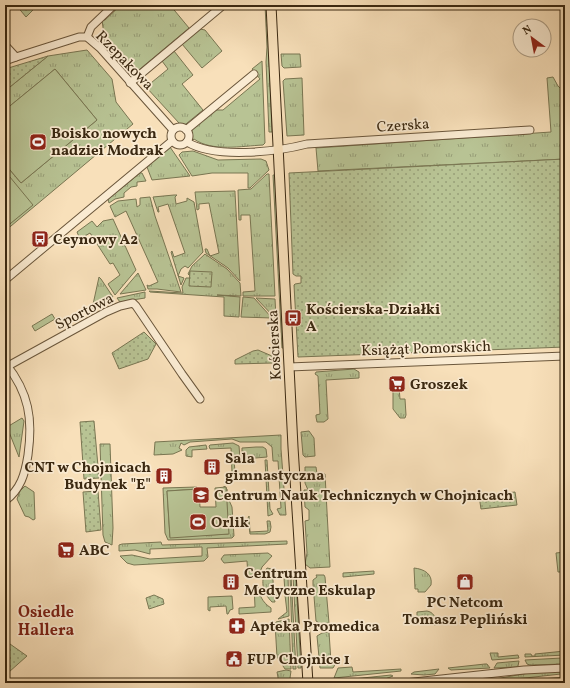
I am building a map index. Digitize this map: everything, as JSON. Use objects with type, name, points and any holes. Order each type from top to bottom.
[{"type":"main road","name":"Kościerska","points":[[271,5],[289,367],[308,683]]},
{"type":"street","points":[[87,37],[91,27],[114,5]]},
{"type":"street","points":[[130,83],[220,7]]},
{"type":"street","name":"Rzepakowa","points":[[5,61],[79,37],[87,37],[100,48],[173,130]]},
{"type":"street","points":[[5,45],[16,57]]},
{"type":"street","points":[[186,130],[254,74]]},
{"type":"street","points":[[181,127],[186,130],[189,136],[187,142],[180,145],[172,142],[171,136],[173,130],[181,127]]},
{"type":"street","name":"Czerska","points":[[187,142],[200,148],[217,152],[278,150],[307,144],[530,130]]},
{"type":"street","points":[[5,280],[172,142]]},
{"type":"street","name":"Sportowa","points":[[6,364],[106,312],[120,306],[133,303],[200,399]]},
{"type":"street","name":"Książąt Pomorskich","points":[[289,367],[565,356]]},
{"type":"street","points":[[5,501],[17,490],[24,476],[30,428],[28,410],[24,395],[18,381],[6,364]]},
{"type":"street","points":[[405,683],[529,669],[565,668]]},
{"type":"green space","points":[[16,5],[30,5],[34,9],[26,17]]},
{"type":"green space","points":[[121,5],[170,5],[189,28],[134,74],[105,42],[102,20],[105,20]]},
{"type":"green space","points":[[265,5],[267,5],[272,132],[269,132]]},
{"type":"green space","points":[[200,29],[205,30],[222,51],[202,68],[182,44]]},
{"type":"green space","points":[[87,50],[112,79],[116,102],[133,124],[5,231],[5,164],[21,183],[97,120],[55,69],[5,110],[5,91],[48,56]]},
{"type":"green space","points":[[174,51],[193,75],[182,84],[203,110],[181,128],[177,125],[179,123],[146,87],[168,69],[162,61]]},
{"type":"green space","points":[[281,54],[300,54],[301,67],[284,68],[282,66]]},
{"type":"green space","points":[[48,56],[5,91],[5,69]]},
{"type":"green space","points":[[262,61],[265,143],[263,145],[218,147],[209,146],[194,139],[193,140],[190,136],[192,129],[215,110],[223,110],[260,79],[252,69]]},
{"type":"green space","name":"Boisko nowych nadziei Modrak","points":[[55,69],[97,120],[21,183],[5,164],[5,110]]},
{"type":"green space","points":[[553,77],[558,86],[565,93],[565,159],[318,171],[316,148],[551,132],[547,78]]},
{"type":"green space","points":[[302,78],[304,135],[287,136],[283,81],[285,79]]},
{"type":"green space","points":[[170,147],[190,176],[152,180],[147,167]]},
{"type":"green space","points":[[193,151],[218,160],[261,159],[266,161],[269,170],[250,188],[248,188],[248,173],[212,173],[192,176],[179,155],[182,152]]},
{"type":"green space","points":[[565,159],[565,347],[298,357],[294,285],[301,283],[301,276],[296,276],[293,274],[289,173]]},
{"type":"green space","points":[[5,171],[33,205],[5,228]]},
{"type":"green space","points":[[140,173],[142,173],[146,181],[137,182],[137,186],[131,187],[124,193],[124,197],[115,199],[109,203],[108,199]]},
{"type":"green space","points":[[267,174],[269,174],[275,296],[243,296],[243,292],[255,291],[250,215],[241,215],[241,220],[239,220],[238,190],[251,189]]},
{"type":"green space","points":[[273,175],[275,175],[283,348],[282,348]]},
{"type":"green space","points":[[235,191],[240,281],[228,268],[210,256],[219,253],[209,203],[199,204],[199,209],[197,210],[195,192]]},
{"type":"green space","points":[[177,195],[175,197],[176,204],[187,201],[187,198],[194,202],[203,252],[188,268],[185,266],[181,269],[178,276],[171,252],[172,251],[174,257],[185,253],[168,204],[158,207],[158,212],[153,197]]},
{"type":"green space","points":[[150,197],[181,292],[148,289],[147,285],[149,286],[158,282],[126,211],[115,217],[110,206],[118,201],[136,199],[137,207],[140,205],[140,198]]},
{"type":"green space","points":[[113,219],[136,270],[115,295],[108,284],[120,275],[113,263],[110,264],[90,233],[80,239],[77,232],[92,221],[97,227],[103,221]]},
{"type":"green space","points":[[205,249],[207,249],[210,256],[206,253]]},
{"type":"green space","points":[[205,254],[227,269],[240,283],[241,296],[217,295],[240,297],[239,317],[224,316],[224,297],[149,291],[183,293],[182,287],[186,278],[190,278],[188,274],[192,266]]},
{"type":"green space","points":[[190,271],[212,272],[211,287],[189,286]]},
{"type":"green space","points":[[138,273],[146,290],[120,294]]},
{"type":"green space","points":[[178,276],[184,278],[181,285]]},
{"type":"green space","points":[[99,277],[113,297],[92,309]]},
{"type":"green space","points":[[145,292],[145,298],[120,302],[117,298]]},
{"type":"green space","points":[[243,297],[254,298],[272,318],[241,317]]},
{"type":"green space","points":[[256,298],[275,299],[276,318],[275,318]]},
{"type":"green space","points":[[52,314],[55,319],[35,331],[32,326]]},
{"type":"green space","points":[[144,332],[156,344],[148,359],[119,369],[112,353]]},
{"type":"green space","points":[[258,350],[272,356],[273,363],[235,364],[235,360]]},
{"type":"green space","points":[[354,369],[359,372],[359,378],[326,380],[328,419],[324,422],[317,422],[316,415],[320,414],[318,376],[315,374],[316,372]]},
{"type":"green space","points":[[399,387],[400,399],[405,399],[405,418],[400,418],[393,409],[393,388]]},
{"type":"green space","points":[[22,418],[24,421],[19,457],[7,427]]},
{"type":"green space","points":[[94,421],[99,478],[84,479],[80,422]]},
{"type":"green space","points":[[309,431],[314,438],[315,456],[305,457],[303,455],[301,432]]},
{"type":"green space","points":[[281,435],[286,515],[280,515],[277,509],[281,508],[278,461],[273,461],[272,447],[266,442],[240,442],[232,439],[190,442],[184,445],[181,443],[179,448],[182,450],[173,454],[154,455],[155,442]]},
{"type":"green space","points":[[233,443],[239,446],[240,458],[239,460],[234,461],[235,471],[238,472],[232,473],[231,448],[210,449],[209,446]]},
{"type":"green space","points":[[100,444],[110,444],[113,528],[112,545],[105,542],[103,535]]},
{"type":"green space","points":[[206,445],[207,449],[192,450],[192,457],[186,456],[186,450],[189,447]]},
{"type":"green space","points":[[263,447],[266,449],[267,457],[242,458],[242,448]]},
{"type":"green space","points":[[265,460],[267,460],[270,509],[273,514],[268,516]]},
{"type":"green space","points":[[305,467],[316,467],[317,474],[325,474],[330,567],[310,568],[305,564],[307,553],[305,521],[309,520],[309,510],[305,507],[304,490],[308,490],[305,483]]},
{"type":"green space","points":[[25,486],[34,492],[35,519],[33,520],[25,516],[17,499],[20,491]]},
{"type":"green space","points":[[197,487],[199,489],[167,491],[170,537],[228,534],[226,488],[232,507],[234,536],[232,538],[168,540],[165,533],[163,488]]},
{"type":"green space","name":"Orlik","points":[[226,487],[229,534],[170,538],[167,491],[199,489],[200,507],[216,507],[215,488]]},
{"type":"green space","points":[[98,491],[101,530],[86,532],[83,492]]},
{"type":"green space","points":[[515,492],[517,505],[481,509],[479,496]]},
{"type":"green space","points":[[249,516],[250,532],[268,531],[267,521],[270,521],[270,532],[265,534],[250,534]]},
{"type":"green space","points":[[287,541],[287,544],[207,548],[208,557],[204,561],[134,565],[127,563],[120,556],[132,555],[150,559],[202,556],[202,547],[150,549],[150,554],[135,550],[119,551],[119,545],[122,544],[161,542],[162,545]]},
{"type":"green space","points":[[565,552],[565,572],[558,572],[556,553]]},
{"type":"green space","points":[[268,553],[272,556],[262,567],[258,578],[248,577],[247,561],[224,563],[221,559],[224,555]]},
{"type":"green space","points":[[267,568],[272,569],[274,592],[278,594],[274,596],[275,602],[272,602],[266,594],[263,586],[263,577]]},
{"type":"green space","points":[[414,568],[424,571],[431,578],[431,585],[425,592],[418,592],[418,589],[415,589]]},
{"type":"green space","points":[[374,571],[374,574],[343,577],[343,573]]},
{"type":"green space","points":[[291,575],[296,669],[293,669]]},
{"type":"green space","points":[[316,575],[324,575],[325,577],[329,623],[321,624],[316,621],[313,580],[317,577]]},
{"type":"green space","points":[[282,576],[288,576],[289,616],[278,619],[287,612],[285,595],[283,594],[285,592],[284,578],[280,578]]},
{"type":"green space","points":[[293,576],[296,581],[301,668],[298,668]]},
{"type":"green space","points":[[254,585],[258,585],[259,592],[265,603],[271,608],[271,612],[239,614],[239,608],[255,607]]},
{"type":"green space","points":[[154,595],[163,599],[164,604],[149,609],[146,598]]},
{"type":"green space","points":[[232,596],[233,609],[230,610],[228,614],[226,606],[210,607],[210,611],[208,610],[208,597]]},
{"type":"green space","points":[[427,611],[434,615],[436,623],[440,624],[434,625],[433,617],[417,617],[417,612]]},
{"type":"green space","points":[[289,619],[291,669],[285,669],[277,657],[275,623]]},
{"type":"green space","points":[[329,632],[331,662],[336,663],[333,668],[320,668],[317,636],[322,633]]},
{"type":"green space","points":[[10,644],[27,656],[9,672],[5,668],[5,648]]},
{"type":"green space","points":[[565,651],[565,655],[525,657],[525,654],[535,656],[535,654]]},
{"type":"green space","points":[[490,653],[498,653],[498,657],[518,655],[519,658],[492,660]]},
{"type":"green space","points":[[565,659],[565,664],[530,665],[527,664],[525,660]]},
{"type":"green space","points":[[519,661],[518,666],[516,667],[494,668],[497,663]]},
{"type":"green space","points":[[487,664],[490,668],[451,670],[448,668]]},
{"type":"green space","points":[[352,667],[353,672],[401,669],[401,671],[334,678],[338,668]]},
{"type":"green space","points":[[439,669],[435,674],[411,674],[414,672]]},
{"type":"green space","points":[[286,670],[291,671],[290,678],[286,682],[279,683],[277,672]]},
{"type":"green space","points":[[565,671],[561,674],[498,681],[495,679],[529,673]]},
{"type":"green space","points":[[393,676],[372,682],[334,683],[334,681]]},
{"type":"green space","points":[[565,677],[565,683],[537,683],[541,679]]},
{"type":"place","name":"Boisko nowych nadziei Modrak","points":[[38,142]]},
{"type":"place","name":"Ceynowy A2","points":[[40,239]]},
{"type":"place","name":"Kościerska-Działki A","points":[[293,318]]},
{"type":"place","name":"Groszek","points":[[397,384]]},
{"type":"place","name":"Sala gimnastyczna","points":[[212,467]]},
{"type":"place","name":"CNT w Chojnicach Budynek \"E\"","points":[[164,476]]},
{"type":"place","name":"Centrum Nauk Technicznych w Chojnicach","points":[[201,495]]},
{"type":"place","name":"Orlik","points":[[198,522]]},
{"type":"place","name":"ABC","points":[[66,550]]},
{"type":"place","name":"Centrum Medyczne Eskulap","points":[[231,582]]},
{"type":"place","name":"PC Netcom Tomasz Pepliński","points":[[465,582]]},
{"type":"place","name":"Apteka Promedica","points":[[237,626]]},
{"type":"place","name":"FUP Chojnice 1","points":[[234,659]]},
{"type":"district","name":"Osiedle Hallera","points":[[46,620]]}]
